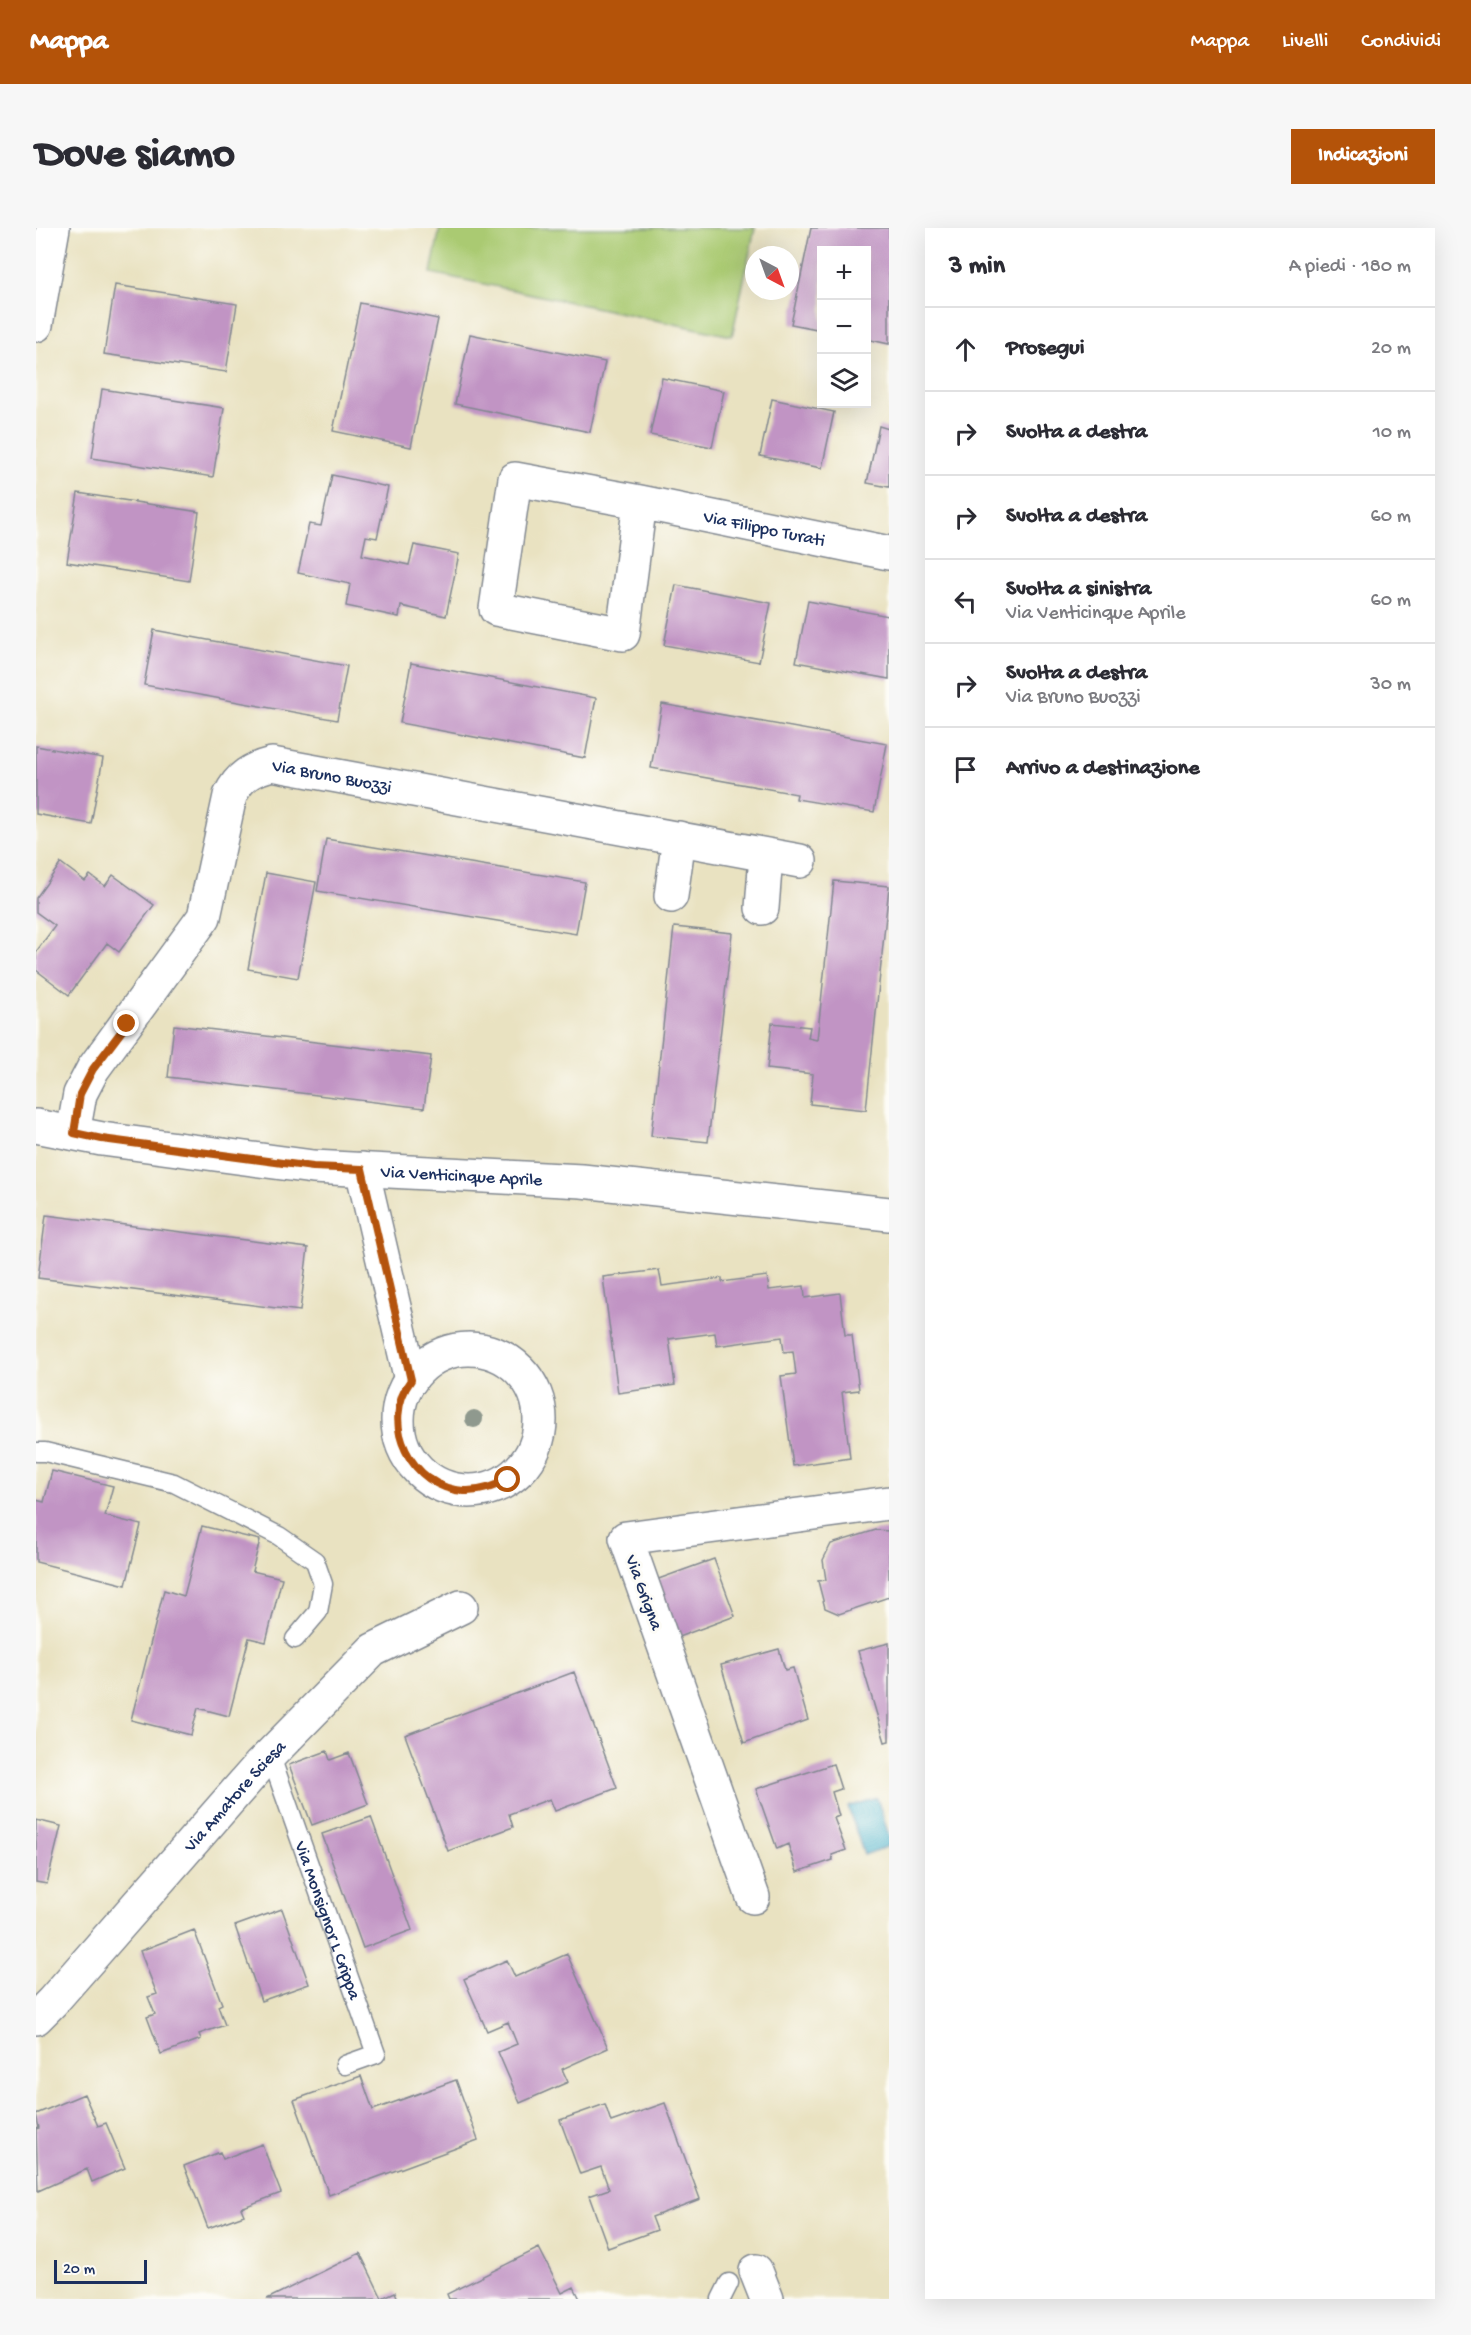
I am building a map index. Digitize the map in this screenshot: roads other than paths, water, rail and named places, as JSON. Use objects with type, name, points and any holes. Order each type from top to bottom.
[{"type":"street","points":[[36,325],[53,228]]},
{"type":"street","name":"Via Filippo Turati","points":[[640,502],[623,633],[496,609],[515,478],[640,502],[889,554]]},
{"type":"street","name":"Via Bruno Buozzi","points":[[74,1133],[80,1094],[93,1069],[175,960],[204,917],[230,796],[244,776],[257,768],[272,765],[800,861]]},
{"type":"street","points":[[671,896],[679,838]]},
{"type":"street","points":[[762,908],[766,856]]},
{"type":"street","name":"Via Venticinque Aprile","points":[[36,1126],[102,1139],[313,1167],[582,1181],[889,1214]]},
{"type":"street","points":[[362,1169],[411,1380],[399,1408],[399,1432],[406,1454],[421,1472],[440,1486],[463,1491],[487,1490],[508,1480],[525,1464],[537,1444],[541,1420],[537,1397],[526,1376],[509,1360],[487,1351],[464,1349],[441,1354],[421,1367],[411,1380]]},
{"type":"street","name":"Via Grigna","points":[[753,1897],[626,1538],[889,1503]]},
{"type":"street","name":"Via Amatore Sciesa","points":[[36,2018],[270,1754],[373,1650],[461,1607]]},
{"type":"lane","points":[[36,1452],[45,1452],[174,1483],[279,1536],[315,1561],[323,1584],[318,1612],[295,1639]]},
{"type":"lane","name":"Via Monsignor L Crippa","points":[[270,1754],[376,2054],[345,2065]]},
{"type":"water","points":[[877,1798],[889,1836],[889,1846],[864,1855],[848,1807]]}]
